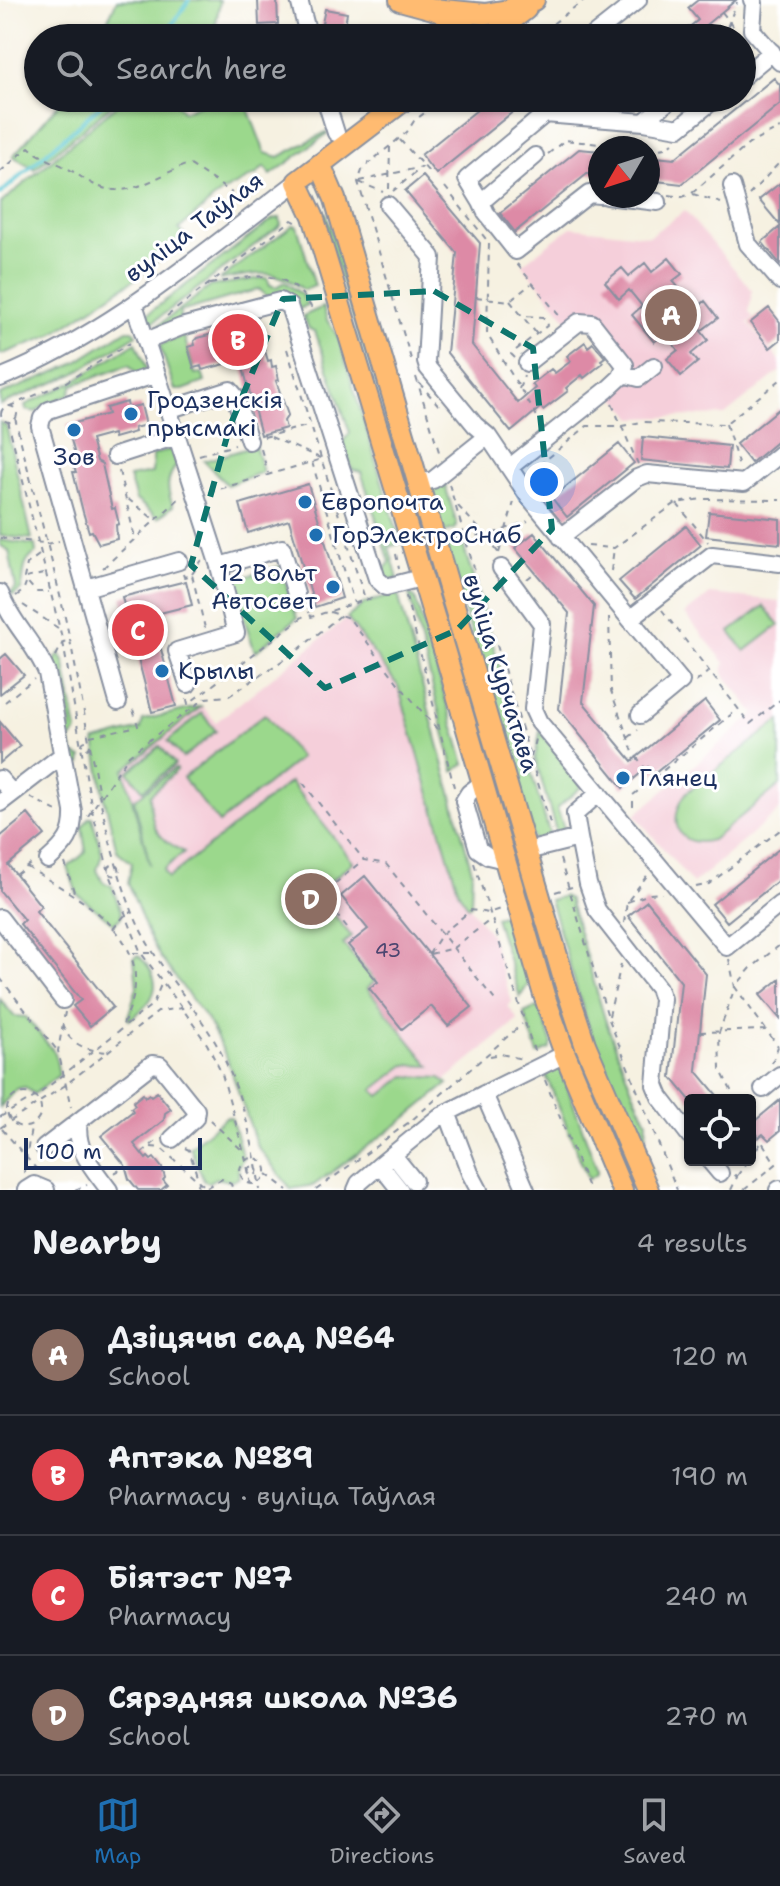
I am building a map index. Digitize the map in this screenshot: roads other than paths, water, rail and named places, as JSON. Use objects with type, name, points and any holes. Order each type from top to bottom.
[{"type":"main road","points":[[400,0],[433,9],[460,24]]},
{"type":"main road","points":[[476,24],[536,0]]},
{"type":"main road","points":[[504,24],[536,0]]},
{"type":"main road","name":"вуліца Таўлая","points":[[297,182],[389,112]]},
{"type":"main road","name":"вуліца Курчатава","points":[[320,164],[335,199],[585,1044],[648,1190]]},
{"type":"main road","name":"вуліца Курчатава","points":[[297,182],[313,216],[413,583],[465,725],[565,1054],[622,1190]]},
{"type":"main road","points":[[465,725],[488,719]]},
{"type":"street","points":[[299,0],[305,24]]},
{"type":"street","points":[[608,24],[638,0]]},
{"type":"street","points":[[746,24],[752,0]]},
{"type":"street","points":[[756,43],[776,57],[756,69]]},
{"type":"street","points":[[329,112],[336,133]]},
{"type":"street","points":[[644,122],[656,112]]},
{"type":"street","points":[[588,195],[516,251],[486,213],[467,179],[545,114],[679,128],[699,112]]},
{"type":"street","points":[[481,202],[539,157]]},
{"type":"street","name":"вуліца Таўлая","points":[[0,378],[35,364],[89,335],[297,182]]},
{"type":"street","points":[[732,186],[748,244],[780,281]]},
{"type":"street","points":[[388,199],[432,257],[428,368],[475,425],[488,436],[544,516],[681,681],[640,715]]},
{"type":"street","points":[[145,337],[280,301],[289,306],[377,579],[386,587],[413,583]]},
{"type":"street","points":[[134,304],[177,436],[199,490],[236,633],[177,651],[186,687]]},
{"type":"street","points":[[515,475],[607,390],[623,374],[625,365],[592,323],[579,322],[527,368]]},
{"type":"street","points":[[623,374],[639,378],[654,366]]},
{"type":"street","points":[[118,702],[91,582],[40,426],[49,410],[157,374]]},
{"type":"street","points":[[168,410],[230,390],[254,440]]},
{"type":"street","points":[[115,456],[177,436]]},
{"type":"street","points":[[417,483],[433,480],[488,436]]},
{"type":"street","points":[[561,537],[637,478],[647,474],[744,483],[780,454]]},
{"type":"street","points":[[219,566],[282,548],[296,594]]},
{"type":"street","points":[[631,618],[712,555],[780,563]]},
{"type":"street","points":[[500,559],[542,624],[533,709],[539,722],[727,947],[780,904]]},
{"type":"street","points":[[91,582],[179,561]]},
{"type":"street","points":[[0,593],[8,615],[40,656],[47,673],[73,811],[74,826],[68,842],[47,857]]},
{"type":"street","points":[[0,779],[11,797],[61,756]]},
{"type":"street","points":[[599,793],[575,814],[588,884],[597,910],[658,988],[662,999],[655,1085],[660,1097],[684,1128]]},
{"type":"street","points":[[527,851],[579,838]]},
{"type":"street","points":[[0,918],[63,1000]]},
{"type":"street","points":[[356,1190],[359,1183],[447,1112],[565,1054]]},
{"type":"street","points":[[44,1148],[152,1064],[160,1065],[196,1110],[195,1118],[172,1139]]},
{"type":"street","points":[[763,1089],[780,1075]]},
{"type":"street","points":[[484,1094],[526,1190]]},
{"type":"street","points":[[447,1112],[479,1190]]},
{"type":"street","points":[[79,1121],[79,1147],[108,1183]]},
{"type":"street","points":[[387,1160],[407,1186]]},
{"type":"street","points":[[24,1187],[46,1185]]},
{"type":"waterway","points":[[173,24],[189,0]]},
{"type":"waterway","points":[[0,194],[93,112]]},
{"type":"place","name":"Дзіцячы сад №64","points":[[671,315]]},
{"type":"place","name":"Аптэка №89","points":[[238,340]]},
{"type":"place","name":"Гродзенскія прысмакі","points":[[131,414]]},
{"type":"place","name":"Зов","points":[[74,430]]},
{"type":"place","name":"Европочта","points":[[305,502]]},
{"type":"place","name":"ГорЭлектроСнаб","points":[[316,535]]},
{"type":"place","name":"12 Вольт Автосвет","points":[[333,587]]},
{"type":"place","name":"Біятэст №7","points":[[138,630]]},
{"type":"place","name":"Крылы","points":[[162,671]]},
{"type":"place","name":"Глянец","points":[[623,778]]},
{"type":"place","name":"Сярэдняя школа №36","points":[[311,899]]}]
